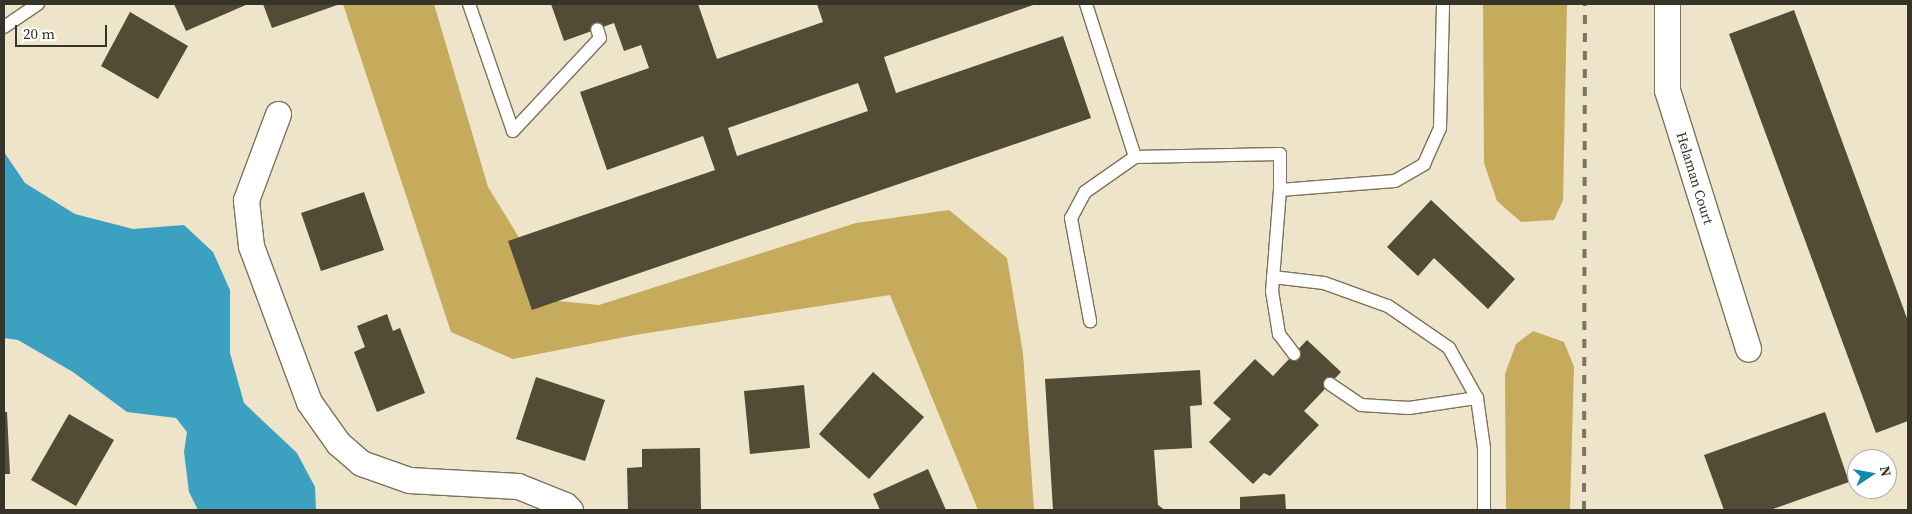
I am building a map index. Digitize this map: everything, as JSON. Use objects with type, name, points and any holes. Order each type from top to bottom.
[{"type":"street","name":"Helaman Court","points":[[1667,4],[1667,90],[1748,349]]},
{"type":"street","points":[[278,114],[246,200],[251,246],[309,402],[338,443],[361,463],[409,480],[518,486],[570,510]]},
{"type":"lane","points":[[4,27],[38,4]]},
{"type":"lane","points":[[469,4],[514,131],[600,38],[597,29]]},
{"type":"lane","points":[[1086,4],[1135,157]]},
{"type":"lane","points":[[1280,190],[1395,181],[1424,164],[1440,128],[1443,4]]},
{"type":"lane","points":[[1090,321],[1071,218],[1085,192],[1135,157],[1280,154],[1280,190],[1272,291],[1279,334],[1294,354]]},
{"type":"lane","points":[[1273,277],[1324,283],[1388,306],[1449,348],[1477,398],[1484,448],[1484,510]]},
{"type":"lane","points":[[1330,384],[1361,405],[1409,408],[1477,398]]},
{"type":"shaded area","points":[[343,4],[434,4],[488,187],[558,301],[599,305],[856,223],[949,210],[1007,258],[1023,353],[1034,510],[978,510],[890,295],[635,335],[513,359],[451,332]]},
{"type":"shaded area","points":[[1483,4],[1567,4],[1563,200],[1554,220],[1521,222],[1497,201],[1484,163]]},
{"type":"shaded area","points":[[1533,331],[1564,342],[1574,367],[1570,510],[1506,510],[1505,374],[1516,344]]},
{"type":"water","points":[[4,152],[25,183],[75,214],[133,229],[184,225],[213,252],[230,290],[230,353],[244,403],[297,453],[315,487],[316,510],[198,510],[189,492],[184,452],[187,432],[176,418],[127,412],[73,372],[18,340],[4,338]]},
{"type":"building","points":[[174,4],[248,4],[186,31]]},
{"type":"building","points":[[263,4],[340,4],[272,28]]},
{"type":"building","points":[[551,4],[698,4],[717,59],[823,22],[817,4],[1036,4],[884,57],[896,93],[1063,36],[1091,118],[532,310],[508,241],[715,170],[703,136],[607,170],[580,92],[649,68],[641,45],[624,51],[614,23],[564,41]],"holes":[[[858,83],[868,111],[737,156],[728,128]]]},
{"type":"building","points":[[1794,10],[1908,321],[1908,421],[1876,433],[1729,34]]},
{"type":"building","points":[[130,12],[188,46],[158,99],[101,66]]},
{"type":"building","points":[[364,192],[384,250],[321,271],[301,213]]},
{"type":"building","points":[[1431,200],[1515,279],[1488,309],[1434,258],[1418,276],[1387,247]]},
{"type":"building","points":[[387,314],[393,331],[400,328],[425,393],[377,412],[354,352],[365,347],[357,326]]},
{"type":"building","points":[[1307,340],[1341,372],[1304,411],[1319,425],[1270,476],[1264,473],[1253,484],[1209,442],[1231,419],[1213,403],[1255,359],[1273,376]]},
{"type":"building","points":[[1200,370],[1202,405],[1190,406],[1192,448],[1154,450],[1158,505],[1165,510],[1053,510],[1045,379]]},
{"type":"building","points":[[873,372],[924,417],[869,479],[819,434]]},
{"type":"building","points":[[536,377],[605,400],[585,461],[516,439]]},
{"type":"building","points":[[804,385],[810,448],[750,454],[744,391]]},
{"type":"building","points":[[4,412],[7,412],[10,474],[4,474]]},
{"type":"building","points":[[1825,412],[1847,476],[1847,483],[1770,510],[1724,510],[1704,455]]},
{"type":"building","points":[[69,414],[114,440],[76,506],[31,480]]},
{"type":"building","points":[[700,448],[701,510],[628,510],[627,468],[642,467],[642,449]]},
{"type":"building","points":[[928,469],[946,510],[880,510],[873,494]]},
{"type":"building","points":[[1285,494],[1286,510],[1240,510],[1240,497]]},
{"type":"railway","points":[[1584,510],[1585,4]]}]
